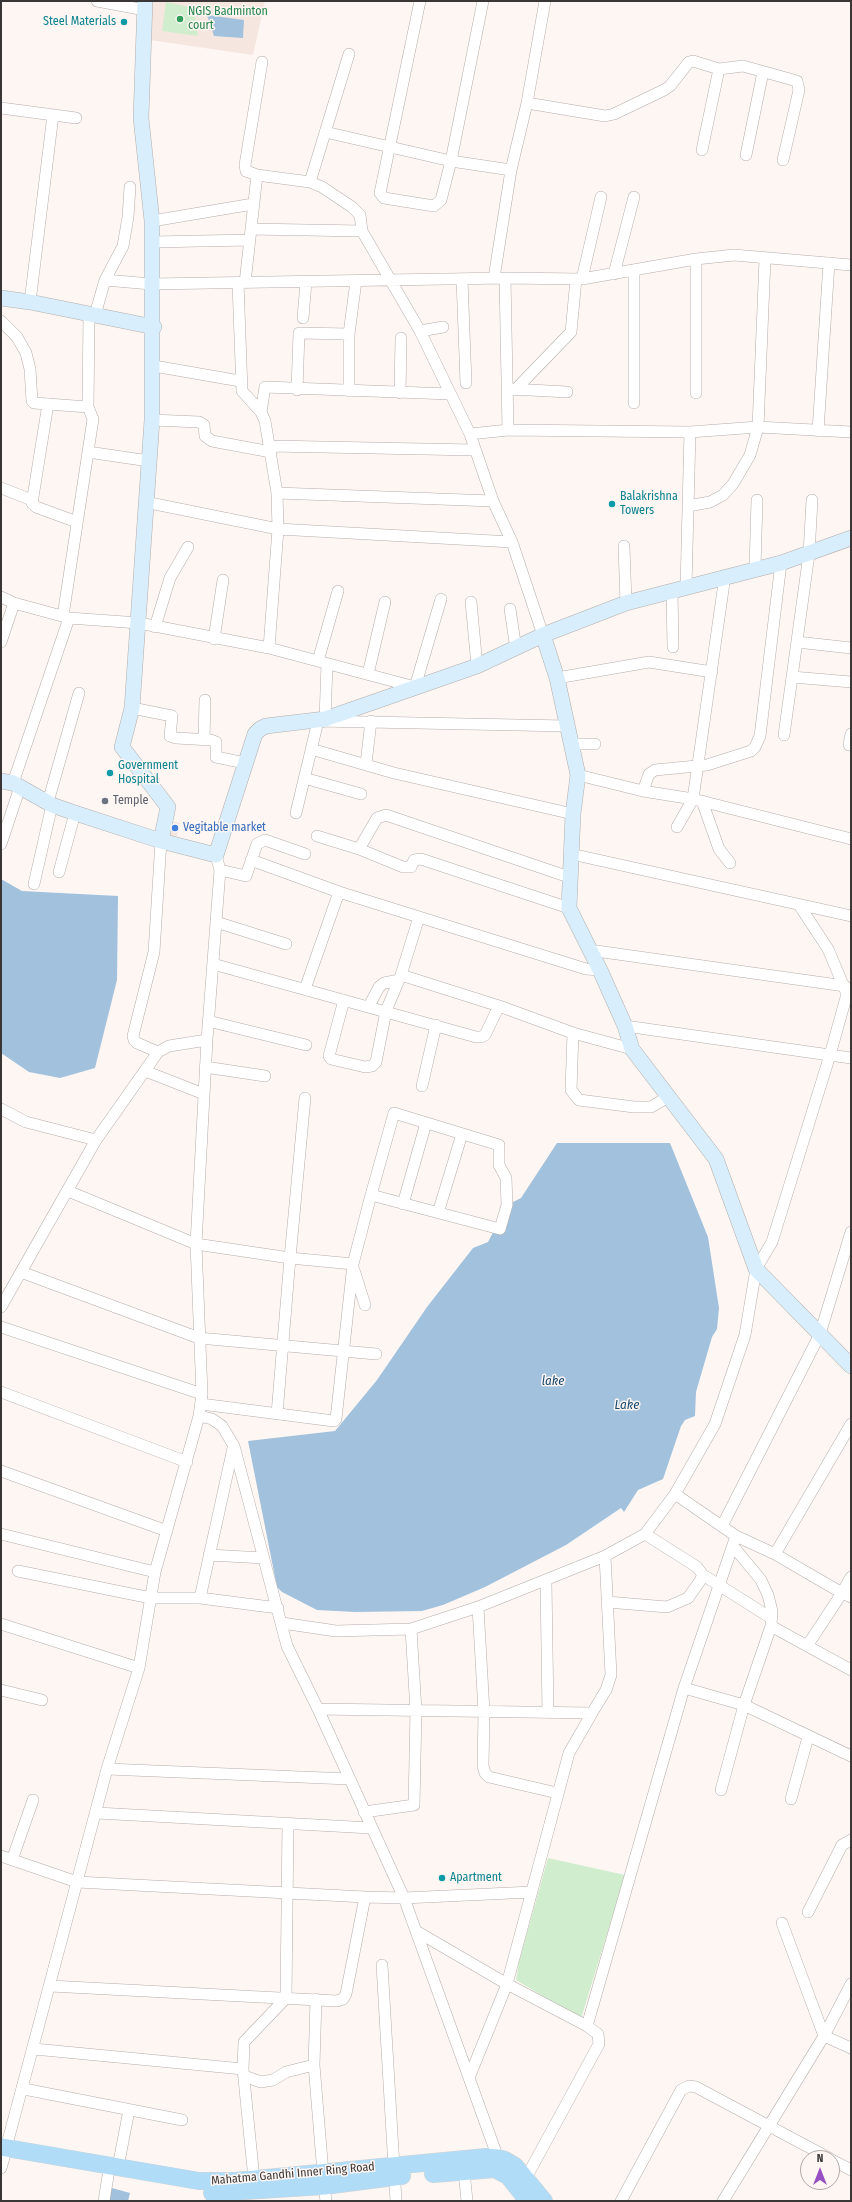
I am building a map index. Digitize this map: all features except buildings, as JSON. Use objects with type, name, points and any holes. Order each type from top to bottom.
[{"type":"main road","name":"Mahatma Gandhi Inner Ring Road","points":[[3,2156],[113,2172],[199,2181],[254,2179],[324,2186]]},
{"type":"main road","name":"Mahatma Gandhi Inner Ring Road","points":[[113,2172],[210,2197],[236,2193],[324,2186],[354,2176],[486,2157],[506,2160],[515,2166],[544,2201]]},
{"type":"main road","name":"Mahatma Gandhi Inner Ring Road","points":[[394,2171],[464,2171],[495,2169],[502,2171],[528,2201]]},
{"type":"street","points":[[97,1],[145,6],[141,118],[152,221],[151,284],[154,328],[154,366],[139,623],[132,708],[122,747],[168,807],[161,840],[154,952],[133,1036],[134,1040],[137,1042],[158,1052]]},
{"type":"street","points":[[420,1],[380,193],[384,198],[434,206],[441,200],[452,161],[483,1]]},
{"type":"street","points":[[508,430],[512,389],[500,278],[511,170],[527,103],[545,1]]},
{"type":"street","points":[[310,182],[349,54]]},
{"type":"street","points":[[527,103],[605,116],[614,114],[664,90],[670,86],[689,62],[693,61],[719,69],[743,66],[797,81],[799,90],[783,160]]},
{"type":"street","points":[[262,62],[245,165],[246,171],[257,175],[310,182],[322,186],[352,207],[360,215],[362,230],[420,331],[470,434],[474,450],[493,501],[512,542],[557,678],[578,775],[573,814],[569,877],[569,908],[600,970],[625,1026],[632,1049],[716,1159],[756,1269],[851,1366]]},
{"type":"street","points":[[702,150],[719,69]]},
{"type":"street","points":[[746,155],[763,72]]},
{"type":"street","points":[[1,108],[76,118]]},
{"type":"street","points":[[30,302],[53,115]]},
{"type":"street","points":[[325,132],[452,161],[511,170]]},
{"type":"street","points":[[257,175],[250,234],[241,283],[240,381],[242,391],[261,412],[265,421],[271,449],[277,493],[278,529],[268,648]]},
{"type":"street","points":[[1,844],[12,784],[66,617],[92,419],[88,407],[92,314],[105,280],[122,246],[128,217],[130,187]]},
{"type":"street","points":[[512,389],[571,332],[579,279],[601,197]]},
{"type":"street","points":[[614,274],[634,197]]},
{"type":"street","points":[[152,221],[254,204]]},
{"type":"street","points":[[152,242],[250,234],[362,230]]},
{"type":"street","points":[[105,280],[151,284],[500,278],[579,279],[634,271],[696,259],[734,255],[765,259],[851,265]]},
{"type":"street","points":[[696,259],[696,393]]},
{"type":"street","points":[[688,506],[710,502],[722,495],[733,484],[750,455],[758,427],[765,259]]},
{"type":"street","points":[[818,431],[829,263]]},
{"type":"street","points":[[634,271],[634,403]]},
{"type":"street","points":[[462,279],[466,384]]},
{"type":"street","points":[[349,391],[349,334],[356,281]]},
{"type":"street","points":[[303,318],[306,282]]},
{"type":"street","points":[[1,298],[92,314],[154,328]]},
{"type":"street","points":[[1,321],[17,337],[29,361],[32,401],[48,404],[88,407]]},
{"type":"street","points":[[420,331],[443,327]]},
{"type":"street","points":[[297,390],[299,333],[349,334]]},
{"type":"street","points":[[400,393],[401,338]]},
{"type":"street","points":[[154,366],[240,381]]},
{"type":"street","points":[[261,412],[265,387],[297,390],[450,394]]},
{"type":"street","points":[[512,389],[567,392]]},
{"type":"street","points":[[48,404],[32,504],[36,507],[78,522]]},
{"type":"street","points":[[152,420],[198,422],[204,425],[205,436],[212,441],[271,449],[474,450]]},
{"type":"street","points":[[470,434],[508,430],[690,432],[758,427],[851,432]]},
{"type":"street","points":[[673,647],[688,506],[690,432]]},
{"type":"street","points":[[88,452],[149,461]]},
{"type":"street","points":[[1,488],[32,500]]},
{"type":"street","points":[[277,493],[493,501]]},
{"type":"street","points":[[755,568],[757,500]]},
{"type":"street","points":[[784,734],[809,554],[812,500]]},
{"type":"street","points":[[145,502],[278,529],[512,542]]},
{"type":"street","points":[[321,720],[477,666],[543,635],[626,603],[755,568],[781,563],[851,538]]},
{"type":"street","points":[[624,546],[626,603]]},
{"type":"street","points":[[154,627],[170,578],[188,547]]},
{"type":"street","points":[[643,790],[652,771],[707,765],[751,751],[758,742],[781,563]]},
{"type":"street","points":[[725,576],[698,766],[697,800],[719,849],[730,862]]},
{"type":"street","points":[[214,639],[223,580]]},
{"type":"street","points":[[296,813],[311,749],[321,720],[323,663],[338,591]]},
{"type":"street","points":[[1,597],[14,603],[66,617],[139,623],[214,639],[268,648],[415,687]]},
{"type":"street","points":[[415,687],[441,599]]},
{"type":"street","points":[[368,674],[385,602]]},
{"type":"street","points":[[471,602],[477,666]]},
{"type":"street","points":[[1,642],[14,603]]},
{"type":"street","points":[[510,610],[516,649]]},
{"type":"street","points":[[797,642],[851,648]]},
{"type":"street","points":[[557,678],[649,662],[712,672]]},
{"type":"street","points":[[792,677],[851,682]]},
{"type":"street","points":[[34,884],[50,803],[79,693]]},
{"type":"street","points":[[204,740],[205,700]]},
{"type":"street","points":[[132,708],[172,716],[170,736],[176,738],[216,742],[216,758],[245,763]]},
{"type":"street","points":[[3,2156],[24,2089],[77,1882],[97,1813],[107,1769],[139,1668],[155,1572],[199,1416],[201,1399],[196,1244],[205,1067],[220,870],[216,855],[255,734],[266,726],[321,720],[567,726]]},
{"type":"street","points":[[366,764],[371,721]]},
{"type":"street","points":[[571,744],[595,744]]},
{"type":"street","points":[[311,749],[394,773],[573,814]]},
{"type":"street","points":[[578,775],[643,790],[697,800],[851,839]]},
{"type":"street","points":[[304,778],[361,794]]},
{"type":"street","points":[[12,784],[50,803],[75,813],[161,840],[216,855]]},
{"type":"street","points":[[677,827],[697,800]]},
{"type":"street","points":[[59,872],[75,813]]},
{"type":"street","points":[[359,849],[377,818],[386,815],[569,877]]},
{"type":"street","points":[[316,836],[359,849],[407,868],[411,867],[414,860],[421,859],[569,908]]},
{"type":"street","points":[[220,870],[246,876],[258,844],[265,840],[305,854]]},
{"type":"street","points":[[571,854],[851,916]]},
{"type":"street","points":[[251,860],[339,892],[586,969],[600,970]]},
{"type":"street","points":[[305,989],[339,892]]},
{"type":"street","points":[[282,1623],[336,1631],[412,1629],[546,1582],[605,1556],[645,1534],[675,1494],[715,1424],[745,1335],[756,1269],[772,1242],[830,1055],[847,994],[845,986],[823,938],[799,905]]},
{"type":"street","points":[[344,1000],[328,1052],[331,1059],[365,1067],[372,1066],[376,1062],[386,1011],[400,978],[419,917]]},
{"type":"street","points":[[216,922],[286,944]]},
{"type":"street","points":[[589,950],[845,986]]},
{"type":"street","points":[[213,964],[481,1037],[485,1034],[499,1006]]},
{"type":"street","points":[[369,1006],[378,987],[384,983],[400,978],[499,1006],[573,1033],[632,1049]]},
{"type":"street","points":[[208,1021],[306,1045]]},
{"type":"street","points":[[422,1086],[436,1025]]},
{"type":"street","points":[[625,1026],[851,1058]]},
{"type":"street","points":[[573,1033],[571,1090],[580,1100],[634,1108],[651,1108],[668,1097]]},
{"type":"street","points":[[1,1307],[96,1140],[158,1052],[169,1046],[207,1040]]},
{"type":"street","points":[[205,1067],[265,1076]]},
{"type":"street","points":[[145,1071],[204,1094]]},
{"type":"street","points":[[277,1414],[305,1098]]},
{"type":"street","points":[[1,1109],[26,1122],[96,1140]]},
{"type":"street","points":[[1,1327],[201,1399],[277,1414],[334,1421],[336,1418],[344,1352],[352,1264],[371,1195],[394,1113],[499,1145],[499,1165],[506,1178],[507,1205],[500,1229],[371,1195]]},
{"type":"street","points":[[404,1204],[426,1123]]},
{"type":"street","points":[[438,1213],[462,1134]]},
{"type":"street","points":[[68,1191],[196,1244],[290,1258],[352,1264]]},
{"type":"street","points":[[722,1526],[820,1334],[851,1232]]},
{"type":"street","points":[[352,1264],[365,1305]]},
{"type":"street","points":[[21,1272],[199,1338],[376,1354]]},
{"type":"street","points":[[1,1392],[187,1462]]},
{"type":"street","points":[[199,1416],[212,1419],[222,1426],[234,1446],[287,1646],[318,1709],[404,1898],[498,2158]]},
{"type":"street","points":[[775,1554],[851,1424]]},
{"type":"street","points":[[200,1598],[234,1446]]},
{"type":"street","points":[[1,1471],[167,1531]]},
{"type":"street","points":[[675,1494],[722,1526],[761,1580],[768,1595],[771,1622],[744,1705],[721,1790]]},
{"type":"street","points":[[1,1534],[155,1572]]},
{"type":"street","points":[[645,1534],[697,1566],[703,1575],[720,1584],[771,1622],[807,1646],[851,1670]]},
{"type":"street","points":[[734,1541],[775,1554],[847,1595]]},
{"type":"street","points":[[587,2026],[684,1688],[734,1541]]},
{"type":"street","points":[[210,1555],[264,1558]]},
{"type":"street","points":[[470,2078],[507,1984],[569,1753],[606,1690],[611,1675],[605,1556]]},
{"type":"street","points":[[18,1571],[151,1598],[200,1598],[278,1608]]},
{"type":"street","points":[[607,1602],[660,1607],[673,1605],[688,1598],[703,1575]]},
{"type":"street","points":[[807,1646],[847,1595],[851,1577]]},
{"type":"street","points":[[546,1582],[548,1713]]},
{"type":"street","points":[[478,1607],[484,1712],[484,1773],[489,1777],[558,1793]]},
{"type":"street","points":[[1,1624],[139,1668]]},
{"type":"street","points":[[364,1812],[414,1805],[416,1711],[412,1629]]},
{"type":"street","points":[[684,1688],[744,1705],[808,1737],[851,1756]]},
{"type":"street","points":[[1,1690],[42,1700]]},
{"type":"street","points":[[318,1709],[592,1714]]},
{"type":"street","points":[[791,1799],[808,1737]]},
{"type":"street","points":[[107,1769],[349,1779]]},
{"type":"street","points":[[12,1860],[34,1800]]},
{"type":"street","points":[[97,1813],[371,1828]]},
{"type":"street","points":[[254,2179],[244,2072],[244,2042],[286,1998],[288,1823]]},
{"type":"street","points":[[808,1912],[842,1845],[851,1840]]},
{"type":"street","points":[[1,1856],[77,1882],[404,1898],[532,1892]]},
{"type":"street","points":[[50,1986],[337,2001],[342,1999],[346,1994],[365,1897]]},
{"type":"street","points":[[782,1923],[824,2036],[851,2048]]},
{"type":"street","points":[[416,1931],[507,1984],[587,2026],[598,2034],[599,2044],[526,2178]]},
{"type":"street","points":[[382,1966],[396,2201]]},
{"type":"street","points":[[723,2201],[824,2036],[851,1984]]},
{"type":"street","points":[[316,1999],[314,2065],[324,2186]]},
{"type":"street","points":[[34,2049],[244,2072],[261,2082],[272,2080],[286,2072],[314,2065]]},
{"type":"street","points":[[621,2201],[682,2090],[689,2086],[696,2088],[814,2150]]},
{"type":"street","points":[[24,2089],[182,2120]]},
{"type":"street","points":[[104,2201],[129,2110]]},
{"type":"street","points":[[840,2164],[851,2170]]},
{"type":"street","points":[[464,2171],[467,2201]]},
{"type":"shaded area","points":[[152,1],[265,1],[253,55],[150,40]]},
{"type":"shaded area","name":"Vegitable market","points":[[172,821],[180,823],[176,840],[170,835]]},
{"type":"green space","name":"NGIS Badminton court","points":[[166,2],[194,8],[198,36],[162,31]]},
{"type":"green space","points":[[548,1858],[625,1875],[581,2019],[516,1980],[519,1962]]},
{"type":"water","points":[[207,15],[244,20],[243,38],[214,36]]},
{"type":"water","points":[[1,879],[22,891],[118,896],[117,980],[95,1068],[60,1078],[29,1072],[1,1053]]},
{"type":"water","name":"lake","points":[[557,1143],[670,1143],[708,1237],[719,1308],[717,1329],[712,1337],[696,1392],[695,1416],[685,1420],[681,1426],[663,1479],[638,1490],[624,1512],[621,1508],[566,1545],[485,1587],[443,1605],[422,1611],[355,1612],[317,1610],[282,1592],[277,1587],[248,1441],[335,1431],[377,1380],[427,1307],[473,1248],[488,1242],[507,1205],[521,1198]]},
{"type":"water","points":[[112,2188],[130,2193],[128,2201],[107,2201]]},
{"type":"place","name":"NGIS Badminton court","points":[[180,19]]},
{"type":"place","name":"Steel Materials","points":[[124,22]]},
{"type":"place","name":"Balakrishna Towers","points":[[612,504]]},
{"type":"place","name":"Government Hospital","points":[[110,773]]},
{"type":"place","name":"Temple","points":[[105,801]]},
{"type":"place","name":"Vegitable market","points":[[175,828]]},
{"type":"place","name":"Apartment","points":[[442,1878]]},
{"type":"water label","name":"Lake","points":[[627,1405]]}]
